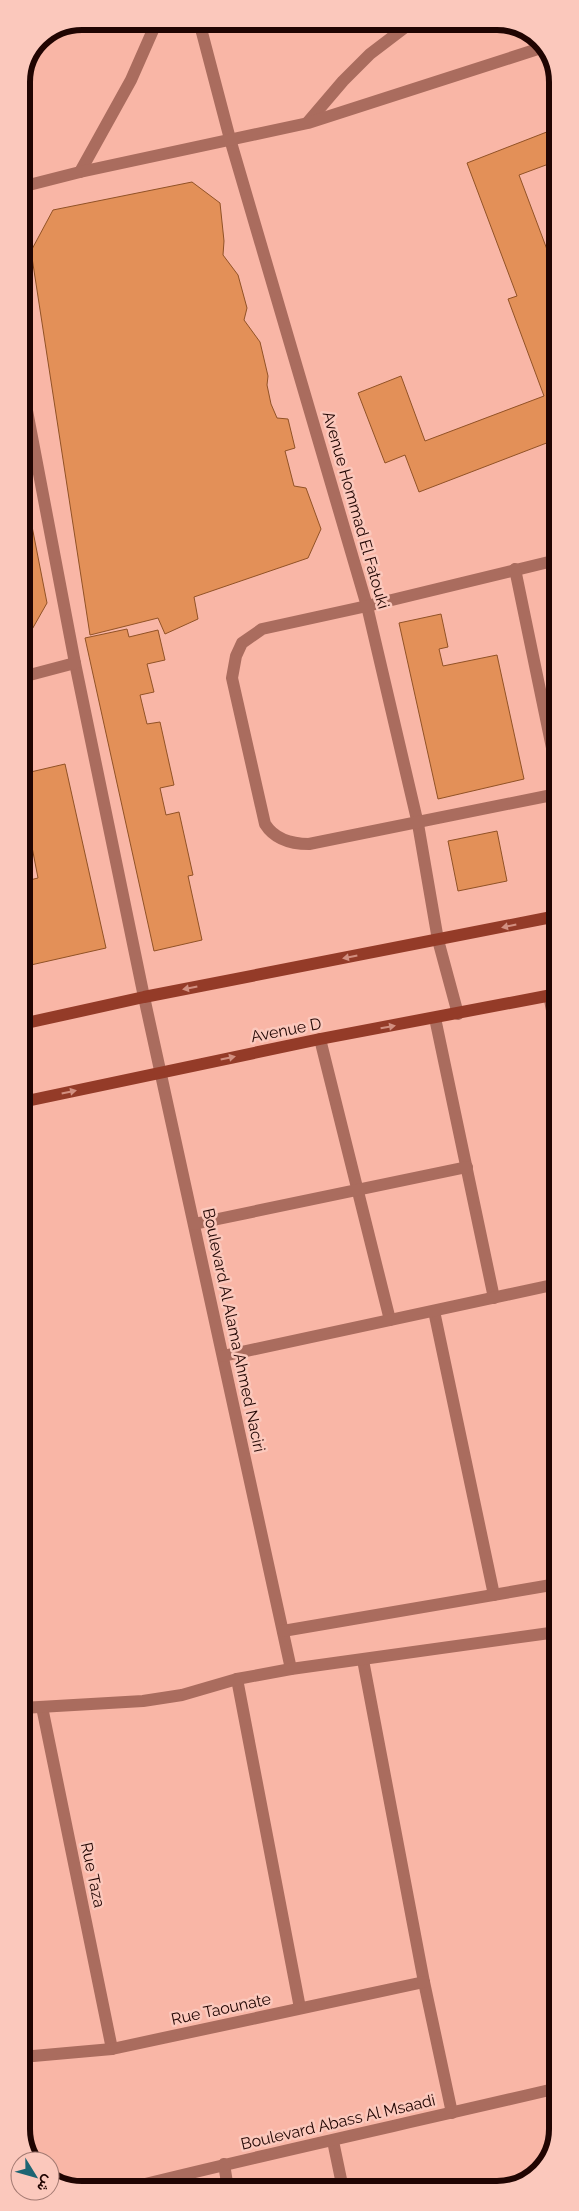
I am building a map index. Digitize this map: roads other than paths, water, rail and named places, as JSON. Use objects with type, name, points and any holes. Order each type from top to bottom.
[{"type":"street","points":[[80,172],[132,80],[153,30]]},
{"type":"street","name":"Avenue Hommad El Fatouki","points":[[201,30],[230,139],[367,606],[418,824],[438,940],[458,1014]]},
{"type":"street","points":[[308,123],[343,81],[370,54],[402,30]]},
{"type":"street","points":[[30,185],[80,172],[308,123],[537,49]]},
{"type":"street","name":"Boulevard Al Alama Ahmed Naciri","points":[[30,426],[75,663],[144,997],[291,1669]]},
{"type":"street","points":[[549,562],[367,606],[262,629],[242,643],[236,656],[232,678],[261,810],[270,832],[278,838],[297,844],[309,844],[418,824],[549,796]]},
{"type":"street","points":[[515,569],[549,733]]},
{"type":"street","points":[[30,675],[75,663]]},
{"type":"street","points":[[30,1022],[144,997],[549,918]]},
{"type":"street","name":"Avenue D","points":[[30,1100],[160,1072],[549,995]]},
{"type":"street","points":[[435,1018],[494,1298]]},
{"type":"street","points":[[320,1040],[390,1320]]},
{"type":"street","points":[[194,1224],[467,1167]]},
{"type":"street","points":[[223,1356],[549,1286]]},
{"type":"street","points":[[434,1311],[494,1595]]},
{"type":"street","points":[[283,1631],[549,1586]]},
{"type":"street","points":[[30,1708],[143,1701],[182,1695],[237,1679],[291,1669],[549,1633]]},
{"type":"street","points":[[363,1660],[424,1982],[452,2113]]},
{"type":"street","points":[[237,1679],[300,2008]]},
{"type":"street","name":"Rue Taza","points":[[42,1707],[112,2049]]},
{"type":"street","name":"Rue Taounate","points":[[30,2056],[112,2049],[424,1982]]},
{"type":"street","name":"Boulevard Abass Al Msaadi","points":[[157,2181],[549,2090]]},
{"type":"street","points":[[333,2141],[342,2181]]},
{"type":"street","points":[[224,2164],[227,2181]]}]
